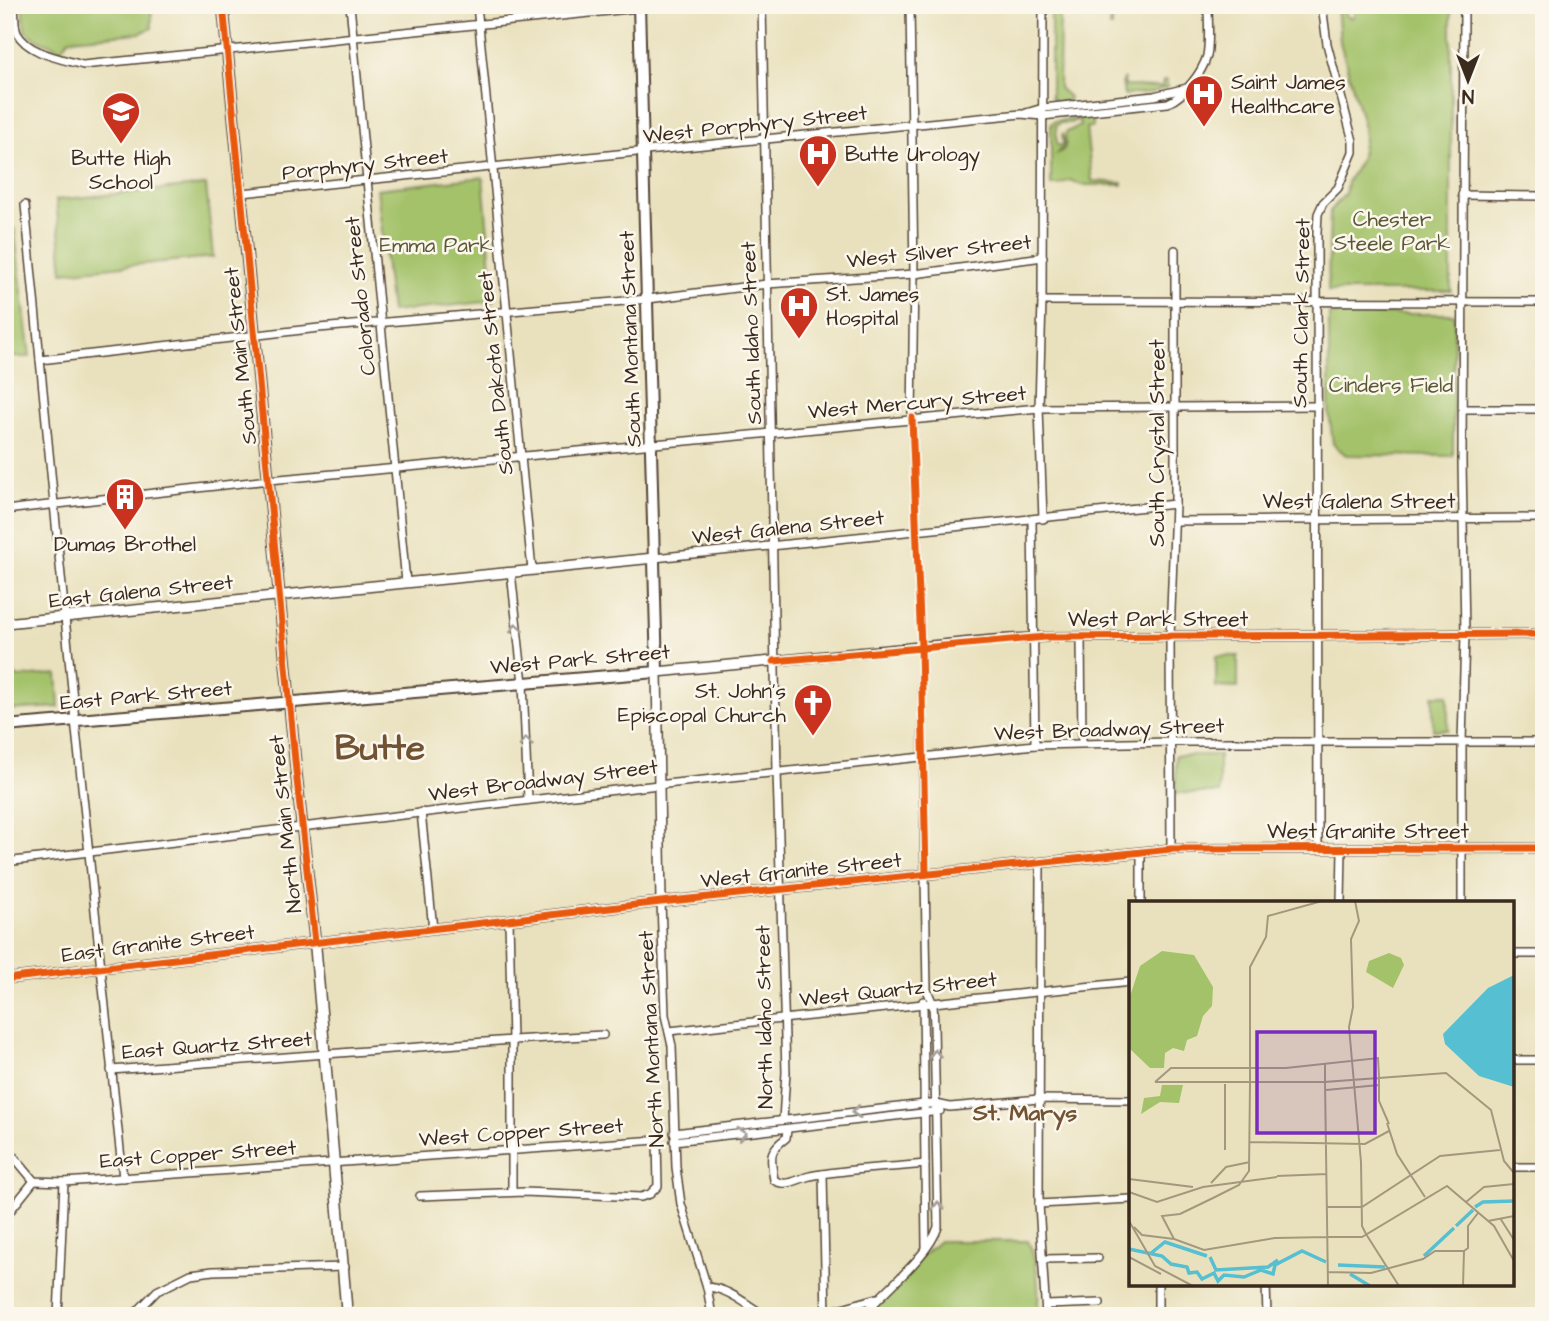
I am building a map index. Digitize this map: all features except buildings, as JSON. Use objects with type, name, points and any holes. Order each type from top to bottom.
[{"type":"main road","name":"South Main Street","points":[[223,5],[290,702]]},
{"type":"main road","name":"South Montana Street","points":[[639,6],[657,672]]},
{"type":"main road","name":"West Park Street","points":[[290,702],[657,672]]},
{"type":"main road","name":"East Park Street","points":[[5,726],[290,702]]},
{"type":"main road","name":"North Main Street","points":[[290,702],[315,942],[345,1267],[347,1316]]},
{"type":"street","points":[[14,5],[16,32],[23,40],[34,49],[83,65],[668,5]]},
{"type":"street","name":"Colorado Street","points":[[350,5],[406,582]]},
{"type":"street","name":"South Dakota Street","points":[[477,5],[532,570]]},
{"type":"street","name":"South Idaho Street","points":[[762,5],[774,661]]},
{"type":"street","points":[[910,5],[914,274],[912,418],[926,874],[927,990],[922,1005],[926,1246]]},
{"type":"street","points":[[1043,5],[1043,257]]},
{"type":"street","points":[[1042,112],[1154,96],[1187,87],[1207,56],[1208,5]]},
{"type":"street","name":"South Clark Street","points":[[1318,848],[1318,214],[1323,203],[1338,188],[1351,158],[1353,141],[1327,44],[1322,5]]},
{"type":"street","points":[[1462,901],[1465,634],[1462,195],[1464,5]]},
{"type":"street","name":"West Porphyry Street","points":[[493,169],[1042,112]]},
{"type":"street","name":"Porphyry Street","points":[[242,193],[493,169]]},
{"type":"street","points":[[1462,195],[1544,196]]},
{"type":"street","points":[[25,205],[122,1178]]},
{"type":"street","name":"South Crystal Street","points":[[1171,849],[1170,637],[1175,521],[1175,250]]},
{"type":"street","name":"West Silver Street","points":[[40,360],[255,335],[648,299],[767,284],[914,274],[1043,257],[1039,408],[1043,519]]},
{"type":"street","points":[[1042,301],[1544,302]]},
{"type":"street","name":"West Mercury Street","points":[[5,510],[269,480],[912,418],[1039,408],[1317,406]]},
{"type":"street","points":[[1463,409],[1544,409]]},
{"type":"street","name":"West Galena Street","points":[[281,595],[1175,504]]},
{"type":"street","name":"West Galena Street","points":[[1175,521],[1544,518]]},
{"type":"street","points":[[1032,520],[1035,746]]},
{"type":"street","points":[[511,572],[523,683],[528,800]]},
{"type":"street","name":"East Galena Street","points":[[5,623],[281,595]]},
{"type":"street","name":"West Park Street","points":[[657,672],[1033,637],[1544,634]]},
{"type":"street","points":[[1081,637],[1082,743]]},
{"type":"street","name":"North Idaho Street","points":[[774,661],[786,1073],[783,1120]]},
{"type":"street","name":"North Montana Street","points":[[657,672],[665,1015],[672,1046],[674,1137],[681,1204],[708,1287],[712,1316]]},
{"type":"street","name":"West Broadway Street","points":[[5,862],[658,785],[1035,746],[1172,742],[1544,742]]},
{"type":"street","points":[[421,812],[433,929]]},
{"type":"street","name":"West Granite Street","points":[[315,942],[661,902],[1171,849],[1544,848]]},
{"type":"street","points":[[1341,901],[1342,849]]},
{"type":"street","points":[[1141,852],[1141,901]]},
{"type":"street","points":[[1040,862],[1039,1203],[1046,1316]]},
{"type":"street","points":[[420,1196],[512,1192],[509,920]]},
{"type":"street","name":"East Granite Street","points":[[5,979],[315,942]]},
{"type":"street","points":[[1514,954],[1544,954]]},
{"type":"street","name":"West Quartz Street","points":[[669,1031],[1129,982]]},
{"type":"street","points":[[862,1316],[911,1267],[938,1227],[933,1004],[927,990]]},
{"type":"street","points":[[325,1055],[603,1035]]},
{"type":"street","name":"East Quartz Street","points":[[111,1070],[325,1055]]},
{"type":"street","points":[[1514,1060],[1544,1060]]},
{"type":"street","points":[[674,1137],[783,1120],[924,1104],[950,1107],[1039,1099],[1129,1100]]},
{"type":"street","points":[[674,1137],[787,1130],[937,1113],[950,1107]]},
{"type":"street","name":"North Idaho Street","points":[[787,1130],[786,1138],[774,1146],[771,1152],[774,1180],[793,1182],[823,1174]]},
{"type":"street","name":"West Copper Street","points":[[335,1161],[657,1140],[658,1181],[654,1191],[641,1197],[512,1192]]},
{"type":"street","points":[[5,1146],[34,1181],[5,1217]]},
{"type":"street","name":"East Copper Street","points":[[34,1181],[64,1182],[335,1161]]},
{"type":"street","points":[[826,1315],[823,1174],[925,1164]]},
{"type":"street","points":[[1514,1167],[1544,1167]]},
{"type":"street","points":[[58,1316],[64,1182]]},
{"type":"street","points":[[1039,1203],[1129,1199]]},
{"type":"street","points":[[1044,1259],[1098,1258]]},
{"type":"street","points":[[133,1316],[157,1291],[191,1274],[345,1267]]},
{"type":"street","points":[[1158,1286],[1158,1316]]},
{"type":"street","points":[[1266,1286],[1267,1316]]},
{"type":"street","points":[[708,1287],[736,1297],[766,1316]]},
{"type":"street","points":[[814,1316],[826,1315],[881,1296]]},
{"type":"street","points":[[1046,1305],[1100,1303]]},
{"type":"green space","points":[[22,5],[151,5],[152,28],[140,33],[69,39],[61,49],[25,31]]},
{"type":"green space","points":[[1051,5],[1057,5],[1060,17],[1059,88],[1069,97],[1068,101],[1056,102],[1051,97]]},
{"type":"green space","points":[[1059,5],[1112,5],[1112,27],[1110,16],[1102,15],[1101,8],[1070,8],[1070,15],[1064,15]]},
{"type":"green space","name":"Chester Steele Park","points":[[1337,5],[1346,5],[1346,15],[1350,18],[1354,17],[1354,5],[1451,5],[1451,291],[1328,291],[1330,211],[1345,194],[1347,182],[1360,161],[1364,139],[1363,124],[1340,42]]},
{"type":"green space","points":[[1124,79],[1125,86],[1162,87],[1163,81],[1166,80],[1168,87],[1153,92],[1124,95]]},
{"type":"green space","points":[[1091,117],[1093,126],[1086,128],[1092,181],[1122,185],[1081,185],[1070,180],[1051,185],[1051,124],[1055,121]],"holes":[[[1076,120],[1080,122],[1080,126],[1066,132],[1065,147],[1058,153],[1065,144],[1062,133],[1063,145],[1057,145],[1056,126]]]},
{"type":"green space","name":"Emma Park","points":[[483,177],[494,301],[391,312],[377,189]]},
{"type":"green space","points":[[206,185],[213,257],[63,272],[56,200]]},
{"type":"green space","points":[[5,223],[14,228],[30,357],[5,357]]},
{"type":"green space","name":"Cinders Field","points":[[1329,314],[1454,314],[1453,456],[1346,455],[1333,444],[1329,412]]},
{"type":"green space","points":[[1216,656],[1238,656],[1238,688],[1216,687]]},
{"type":"green space","points":[[6,668],[19,677],[57,674],[59,707],[8,710]]},
{"type":"green space","points":[[1433,695],[1448,695],[1448,730],[1433,730]]},
{"type":"green space","points":[[1176,755],[1219,755],[1219,793],[1176,793]]},
{"type":"green space","points":[[939,1241],[1028,1241],[1037,1277],[1037,1316],[868,1316]]},
{"type":"cycle path","points":[[223,5],[296,771],[315,942]]},
{"type":"cycle path","points":[[912,418],[926,874]]},
{"type":"cycle path","points":[[774,661],[1046,637],[1544,634]]},
{"type":"cycle path","points":[[5,979],[661,902],[1171,849],[1544,848]]},
{"type":"place","name":"Saint James Healthcare","points":[[1204,128]]},
{"type":"place","name":"Butte High School","points":[[121,145]]},
{"type":"place","name":"Butte Urology","points":[[818,188]]},
{"type":"place","name":"St. James Hospital","points":[[799,340]]},
{"type":"place","name":"Dumas Brothel","points":[[125,531]]},
{"type":"place","name":"St. John's Episcopal Church","points":[[813,737]]},
{"type":"district","name":"Butte","points":[[380,747]]},
{"type":"district","name":"St. Marys","points":[[1025,1112]]}]
